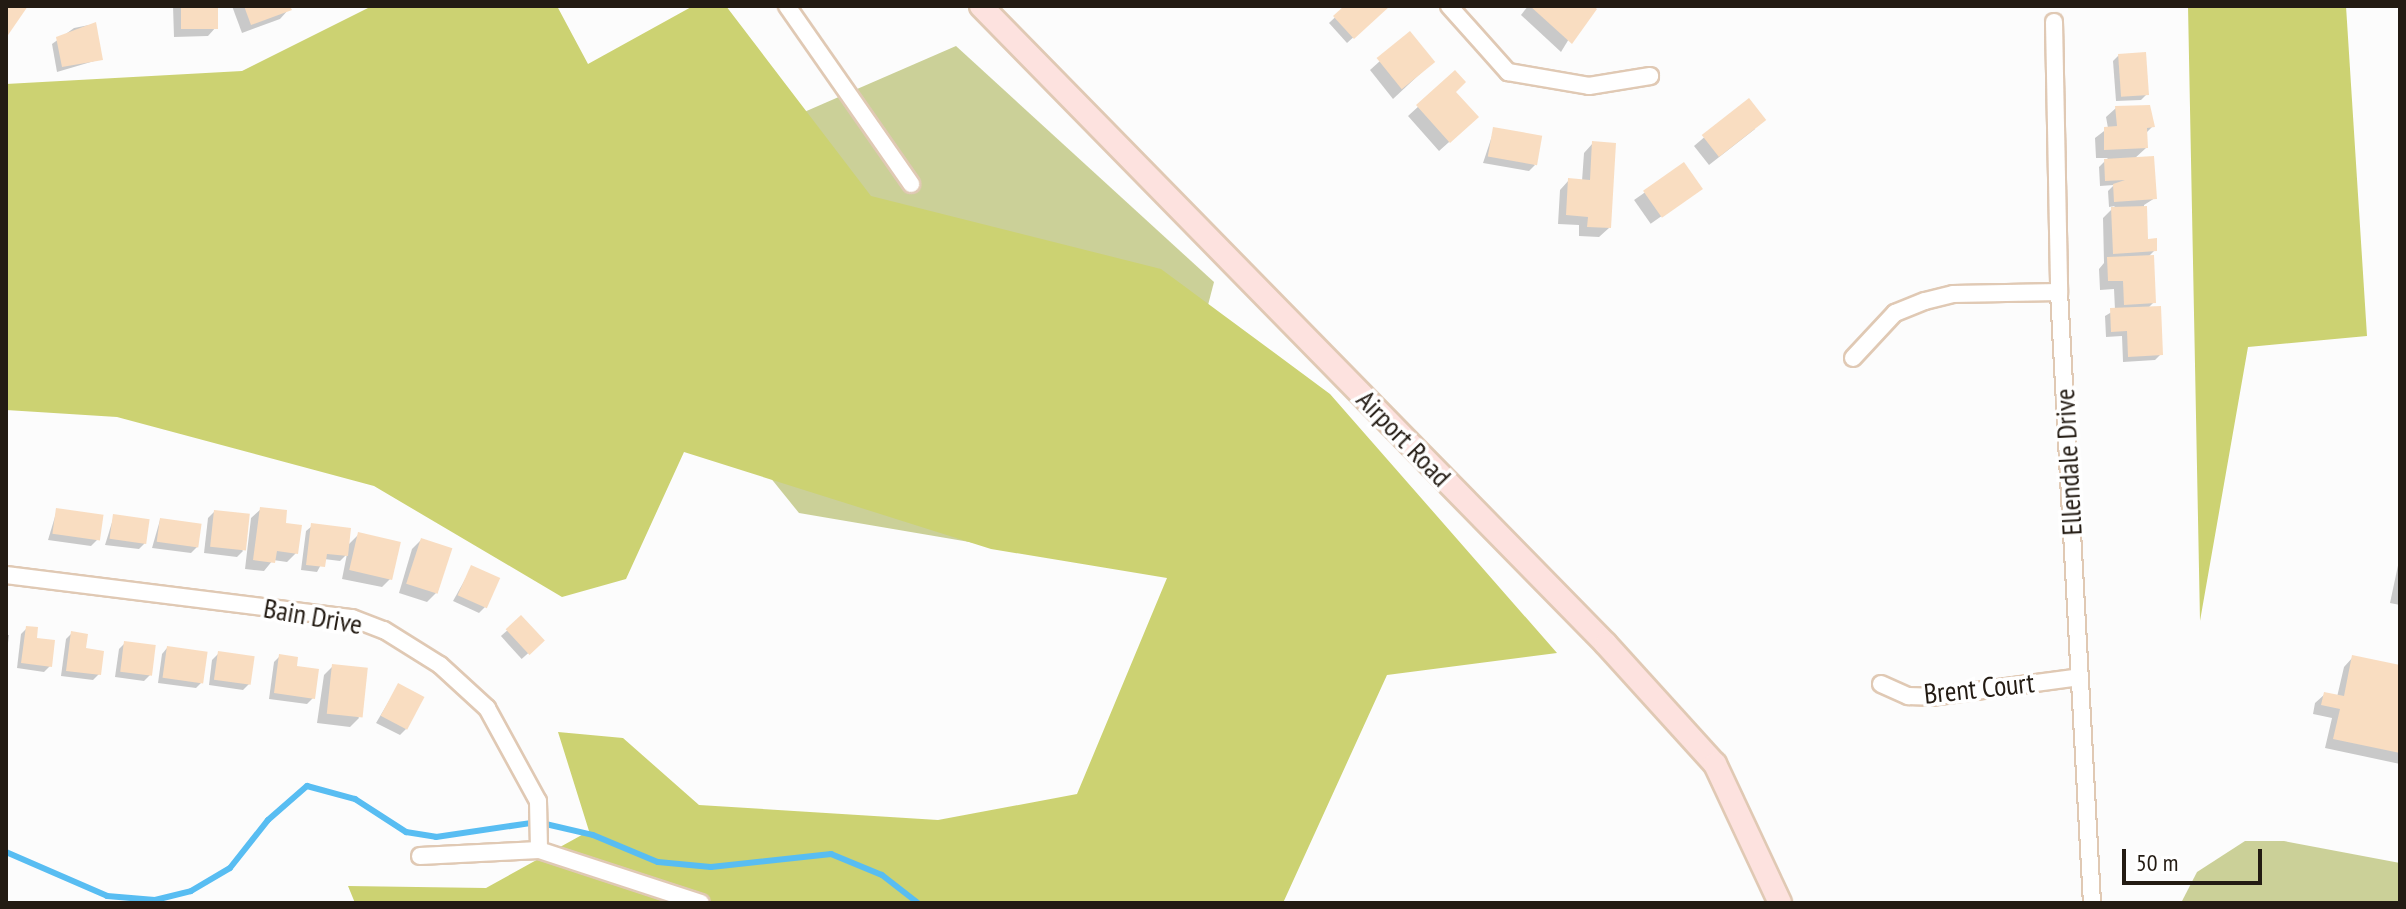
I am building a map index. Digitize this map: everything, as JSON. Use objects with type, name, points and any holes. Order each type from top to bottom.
[{"type":"main road","name":"Airport Road","points":[[981,6],[1606,644],[1715,764],[1780,903]]},
{"type":"street","points":[[787,6],[911,184]]},
{"type":"street","points":[[1449,6],[1508,72],[1589,86],[1650,76]]},
{"type":"street","name":"Ellendale Drive","points":[[2054,22],[2059,292],[2092,903]]},
{"type":"street","points":[[1853,358],[1895,313],[1925,301],[1953,294],[2059,292]]},
{"type":"street","name":"Bain Drive","points":[[6,575],[352,618],[384,630],[440,665],[487,708],[538,801],[539,850]]},
{"type":"street","name":"Brent Court","points":[[1881,684],[1908,696],[1931,697],[2080,677]]},
{"type":"street","points":[[420,856],[539,850],[701,903]]},
{"type":"green space","points":[[372,6],[557,6],[588,64],[693,6],[726,6],[871,196],[1161,269],[1330,394],[1557,653],[1387,675],[1283,903],[355,903],[348,886],[486,888],[589,831],[558,732],[623,738],[699,805],[938,820],[1077,794],[1167,578],[991,549],[684,452],[626,579],[562,597],[374,486],[117,417],[6,410],[6,84],[242,71]]},
{"type":"green space","points":[[2188,6],[2346,6],[2367,336],[2248,347],[2200,621]]},
{"type":"green space","points":[[956,46],[1214,282],[1139,571],[799,513],[689,377],[772,126]]},
{"type":"green space","points":[[2245,841],[2284,841],[2400,863],[2400,903],[2181,903],[2197,872]]},
{"type":"building","points":[[6,6],[28,6],[6,38]]},
{"type":"building","points":[[181,6],[218,6],[218,29],[181,29]]},
{"type":"building","points":[[244,6],[290,6],[292,10],[251,25]]},
{"type":"building","points":[[1344,6],[1390,6],[1354,39],[1333,16]]},
{"type":"building","points":[[1530,6],[1593,6],[1597,9],[1572,44]]},
{"type":"building","points":[[96,22],[103,60],[62,67],[56,37]]},
{"type":"building","points":[[1410,31],[1435,62],[1402,89],[1377,58]]},
{"type":"building","points":[[2146,52],[2149,95],[2121,97],[2118,54]]},
{"type":"building","points":[[1455,70],[1466,82],[1456,92],[1479,117],[1450,143],[1416,105]]},
{"type":"building","points":[[1749,98],[1766,120],[1719,157],[1702,135]]},
{"type":"building","points":[[2150,105],[2155,127],[2147,128],[2148,148],[2104,150],[2104,127],[2117,126],[2115,106]]},
{"type":"building","points":[[1493,127],[1542,136],[1537,165],[1488,157]]},
{"type":"building","points":[[1592,141],[1616,143],[1611,228],[1587,227],[1588,217],[1566,215],[1568,178],[1590,180]]},
{"type":"building","points":[[2154,156],[2157,199],[2114,202],[2113,184],[2125,180],[2105,181],[2104,159]]},
{"type":"building","points":[[1684,162],[1703,189],[1662,218],[1643,191]]},
{"type":"building","points":[[2147,206],[2148,239],[2157,238],[2157,251],[2113,254],[2111,207]]},
{"type":"building","points":[[2154,255],[2156,303],[2124,305],[2123,281],[2108,281],[2107,257]]},
{"type":"building","points":[[2161,306],[2163,355],[2128,357],[2127,331],[2111,332],[2110,308]]},
{"type":"building","points":[[260,507],[287,510],[286,523],[302,525],[298,554],[277,551],[275,563],[253,560]]},
{"type":"building","points":[[56,508],[104,515],[100,540],[52,534]]},
{"type":"building","points":[[214,510],[250,514],[246,551],[210,547]]},
{"type":"building","points":[[113,514],[150,519],[146,544],[110,539]]},
{"type":"building","points":[[160,518],[202,524],[198,548],[157,542]]},
{"type":"building","points":[[311,523],[351,528],[348,556],[327,554],[325,567],[306,565]]},
{"type":"building","points":[[358,532],[401,542],[392,580],[349,570]]},
{"type":"building","points":[[421,538],[452,548],[438,594],[406,584]]},
{"type":"building","points":[[471,565],[500,578],[487,608],[458,595]]},
{"type":"building","points":[[521,615],[545,641],[530,655],[506,629]]},
{"type":"building","points":[[26,626],[38,627],[37,638],[55,640],[52,667],[21,663]]},
{"type":"building","points":[[71,631],[88,634],[86,648],[104,651],[101,675],[66,671]]},
{"type":"building","points":[[124,641],[156,645],[152,676],[120,672]]},
{"type":"building","points":[[167,646],[208,652],[203,683],[163,678]]},
{"type":"building","points":[[218,651],[255,656],[251,685],[214,680]]},
{"type":"building","points":[[279,654],[298,657],[297,666],[319,669],[315,699],[274,693]]},
{"type":"building","points":[[2352,655],[2400,665],[2400,753],[2333,739],[2340,709],[2321,705],[2324,692],[2344,696]]},
{"type":"building","points":[[332,664],[368,668],[363,717],[327,714]]},
{"type":"building","points":[[398,683],[424,697],[407,730],[381,716]]},
{"type":"waterway","points":[[6,852],[107,896],[155,900],[191,891],[230,868],[268,820],[307,786],[355,799],[406,832],[436,837],[537,822],[593,835],[658,862],[711,867],[831,854],[882,875],[918,903]]}]
